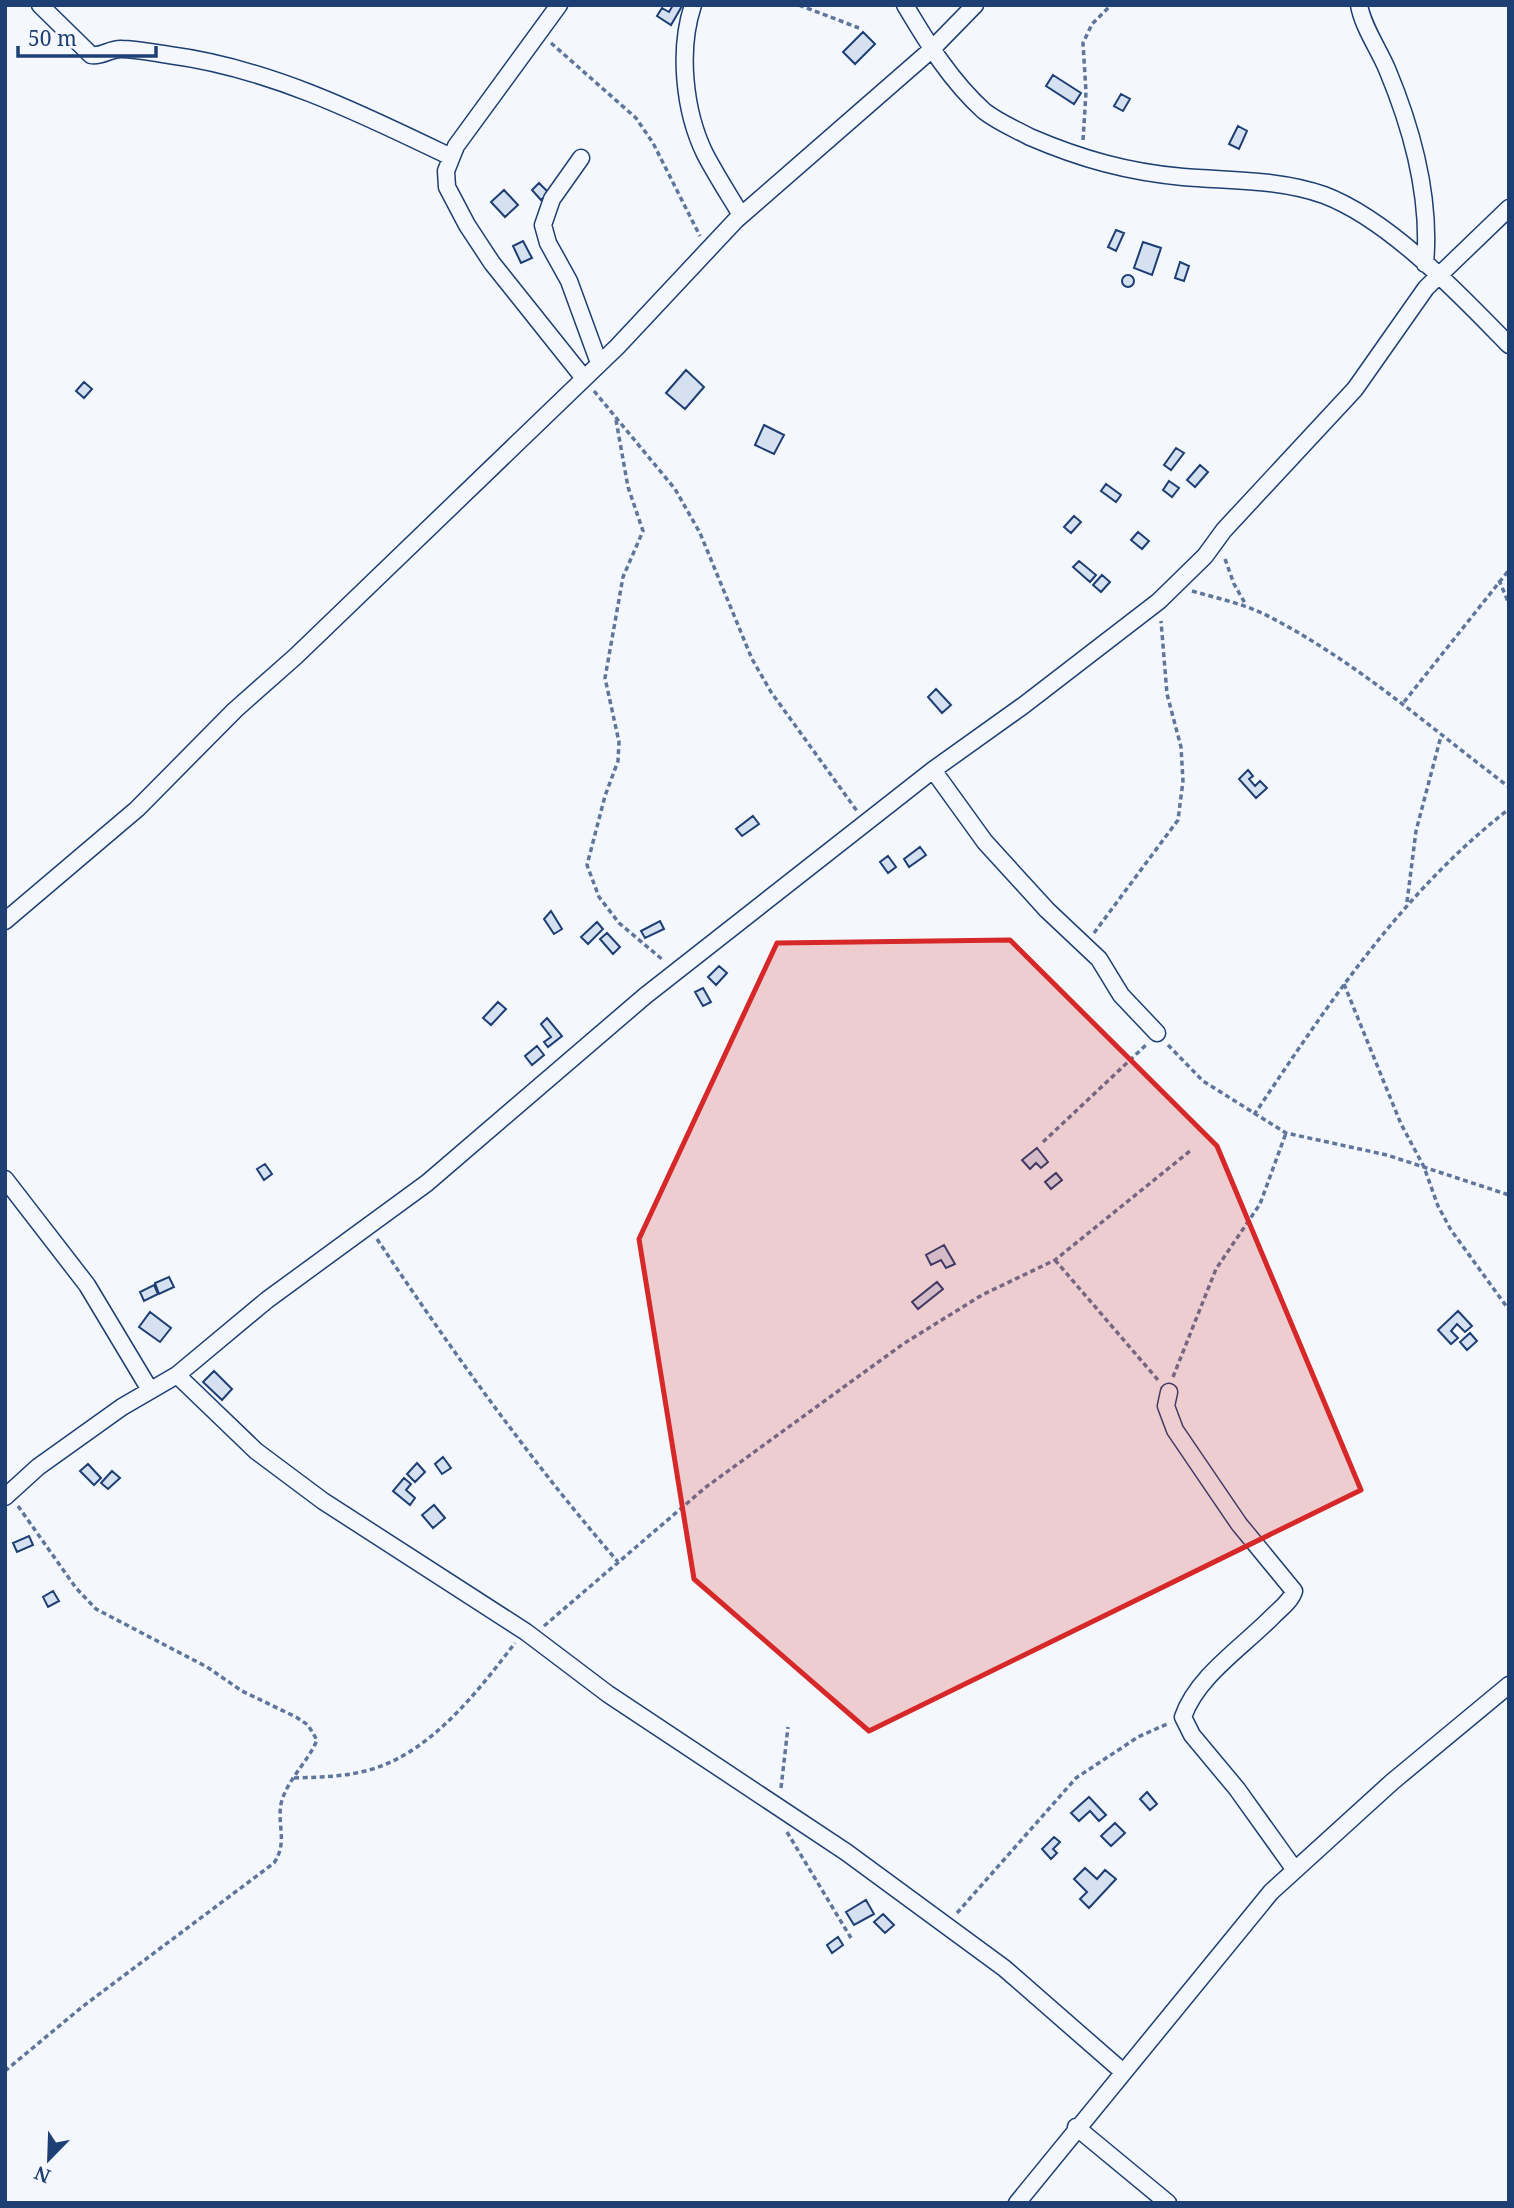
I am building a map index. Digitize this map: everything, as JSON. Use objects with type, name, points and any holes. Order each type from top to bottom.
[{"type":"street","points":[[40,5],[91,55],[101,55],[121,48],[198,60],[260,74],[344,107],[451,157]]},
{"type":"street","points":[[559,5],[456,146],[446,171],[447,187],[467,225],[492,263],[583,377]]},
{"type":"street","points":[[694,5],[684,60],[694,121],[704,152],[741,215]]},
{"type":"street","points":[[905,5],[931,50],[986,113],[1008,126],[1082,159],[1119,168],[1183,177],[1266,181],[1325,196],[1369,219],[1439,275],[1509,345]]},
{"type":"street","points":[[5,921],[136,809],[235,710],[333,621],[599,363],[741,215],[931,50],[975,5]]},
{"type":"street","points":[[1359,5],[1361,18],[1391,80],[1420,169],[1428,233],[1425,264]]},
{"type":"street","points":[[581,158],[552,200],[543,225],[548,243],[569,281],[599,363]]},
{"type":"street","points":[[7,1495],[59,1452],[122,1407],[177,1375],[267,1300],[466,1152],[616,1021],[933,770],[1024,705],[1158,601],[1354,390],[1426,288],[1509,208]]},
{"type":"street","points":[[933,770],[985,842],[1047,910],[1099,959],[1121,995],[1157,1033]]},
{"type":"street","points":[[5,1179],[87,1285],[150,1391]]},
{"type":"street","points":[[177,1375],[256,1451],[323,1501],[528,1634],[608,1694],[778,1807],[946,1925],[1004,1968],[1122,2071]]},
{"type":"street","points":[[1169,1392],[1166,1406],[1175,1430],[1239,1524],[1294,1591],[1271,1619],[1194,1695],[1183,1717],[1192,1735],[1237,1788],[1295,1870]]},
{"type":"street","points":[[1017,2203],[1076,2127],[1271,1892],[1391,1782],[1509,1685]]},
{"type":"street","points":[[1076,2127],[1168,2203]]},
{"type":"path","points":[[799,5],[859,28]]},
{"type":"path","points":[[1082,159],[1086,92],[1083,43],[1092,24],[1111,5]]},
{"type":"path","points":[[539,33],[636,118],[653,144],[707,251]]},
{"type":"path","points":[[583,377],[675,489],[700,533],[752,659],[764,681],[839,789],[867,824]]},
{"type":"path","points":[[616,420],[628,487],[643,531],[623,577],[605,678],[619,742],[618,761],[605,796],[587,865],[599,897],[619,923],[679,972]]},
{"type":"path","points":[[1224,530],[1226,566],[1247,607]]},
{"type":"path","points":[[1404,702],[1509,569]]},
{"type":"path","points":[[1499,580],[1509,604]]},
{"type":"path","points":[[1175,585],[1247,607],[1328,648],[1404,702],[1441,736],[1509,787]]},
{"type":"path","points":[[1085,945],[1178,820],[1183,781],[1181,747],[1167,694],[1158,601]]},
{"type":"path","points":[[1407,903],[1416,831],[1441,736]]},
{"type":"path","points":[[1254,1115],[1344,984],[1407,903],[1444,863],[1509,809]]},
{"type":"path","points":[[1344,984],[1401,1124],[1424,1167],[1438,1206],[1451,1230],[1509,1310]]},
{"type":"path","points":[[1044,1142],[1129,1065],[1157,1033],[1203,1081],[1286,1133],[1424,1167],[1509,1195]]},
{"type":"path","points":[[1055,1260],[1169,1392],[1216,1269],[1260,1203],[1286,1133]]},
{"type":"path","points":[[294,1778],[340,1776],[373,1769],[405,1754],[449,1719],[528,1634],[706,1488],[903,1344],[982,1295],[1055,1260],[1190,1151]]},
{"type":"path","points":[[368,1226],[452,1352],[575,1512],[618,1562]]},
{"type":"path","points":[[5,2071],[197,1918],[254,1881],[274,1863],[284,1836],[280,1816],[282,1801],[317,1741],[308,1725],[242,1691],[168,1645],[96,1609],[76,1588],[7,1495]]},
{"type":"path","points":[[946,1925],[1076,1778],[1139,1737],[1183,1717]]},
{"type":"path","points":[[788,1727],[778,1807],[792,1843],[851,1938]]},
{"type":"highlighted area","points":[[1010,940],[1217,1146],[1361,1490],[869,1731],[694,1579],[639,1239],[777,943]]},
{"type":"building","points":[[673,5],[682,6],[671,25],[657,16],[662,8],[669,12]]},
{"type":"building","points":[[863,32],[875,44],[855,64],[843,52]]},
{"type":"building","points":[[1053,75],[1081,93],[1074,104],[1046,86]]},
{"type":"building","points":[[1121,94],[1130,99],[1123,111],[1114,106]]},
{"type":"building","points":[[1238,126],[1247,131],[1239,149],[1229,144]]},
{"type":"building","points":[[539,183],[549,193],[541,200],[532,190]]},
{"type":"building","points":[[504,190],[518,205],[505,217],[491,202]]},
{"type":"building","points":[[1116,230],[1124,233],[1116,251],[1108,247]]},
{"type":"building","points":[[523,241],[532,258],[521,263],[513,246]]},
{"type":"building","points":[[1143,242],[1161,248],[1152,275],[1134,268]]},
{"type":"building","points":[[1180,262],[1189,266],[1184,281],[1175,278]]},
{"type":"building","points":[[1128,275],[1134,281],[1128,287],[1122,281]]},
{"type":"building","points":[[686,370],[704,387],[685,409],[666,393]]},
{"type":"building","points":[[84,382],[92,389],[84,398],[76,391]]},
{"type":"building","points":[[764,425],[784,435],[774,454],[755,445]]},
{"type":"building","points":[[1176,448],[1184,453],[1171,470],[1164,465]]},
{"type":"building","points":[[1200,465],[1208,472],[1195,487],[1187,480]]},
{"type":"building","points":[[1169,481],[1179,488],[1172,497],[1163,490]]},
{"type":"building","points":[[1106,484],[1121,495],[1116,502],[1101,491]]},
{"type":"building","points":[[1074,516],[1081,522],[1071,533],[1064,527]]},
{"type":"building","points":[[1138,532],[1149,541],[1142,549],[1131,540]]},
{"type":"building","points":[[1079,561],[1096,575],[1090,582],[1073,567]]},
{"type":"building","points":[[1102,575],[1110,582],[1101,592],[1093,585]]},
{"type":"building","points":[[936,689],[951,705],[942,713],[928,697]]},
{"type":"building","points":[[1248,770],[1253,776],[1249,779],[1255,786],[1260,781],[1267,788],[1256,798],[1239,779]]},
{"type":"building","points":[[753,816],[759,824],[742,836],[736,829]]},
{"type":"building","points":[[920,847],[926,855],[909,867],[904,859]]},
{"type":"building","points":[[888,856],[896,867],[888,873],[880,862]]},
{"type":"building","points":[[551,911],[562,929],[554,934],[544,919]]},
{"type":"building","points":[[660,921],[664,929],[645,938],[641,931]]},
{"type":"building","points":[[597,922],[603,929],[588,944],[581,937]]},
{"type":"building","points":[[607,933],[620,947],[613,954],[600,939]]},
{"type":"building","points":[[719,966],[727,973],[716,985],[708,977]]},
{"type":"building","points":[[703,988],[711,1002],[703,1006],[695,992]]},
{"type":"building","points":[[498,1002],[506,1009],[491,1025],[483,1018]]},
{"type":"building","points":[[547,1018],[562,1036],[548,1047],[544,1042],[551,1037],[541,1024]]},
{"type":"building","points":[[537,1046],[544,1055],[532,1065],[525,1056]]},
{"type":"building","points":[[1037,1148],[1048,1162],[1041,1168],[1036,1163],[1030,1169],[1022,1160]]},
{"type":"building","points":[[265,1164],[272,1174],[264,1180],[257,1169]]},
{"type":"building","points":[[1056,1173],[1062,1180],[1051,1189],[1045,1182]]},
{"type":"building","points":[[944,1245],[955,1264],[946,1268],[941,1260],[931,1265],[926,1255]]},
{"type":"building","points":[[169,1277],[174,1287],[159,1294],[155,1283]]},
{"type":"building","points":[[937,1282],[943,1289],[918,1309],[912,1302]]},
{"type":"building","points":[[154,1285],[158,1294],[144,1301],[140,1292]]},
{"type":"building","points":[[1458,1311],[1472,1326],[1465,1332],[1457,1324],[1451,1331],[1458,1338],[1451,1344],[1438,1330]]},
{"type":"building","points":[[150,1312],[171,1328],[160,1342],[139,1327]]},
{"type":"building","points":[[1470,1333],[1477,1341],[1467,1350],[1460,1342]]},
{"type":"building","points":[[214,1371],[232,1389],[222,1400],[203,1382]]},
{"type":"building","points":[[443,1457],[451,1468],[442,1474],[435,1464]]},
{"type":"building","points":[[417,1463],[425,1472],[415,1482],[407,1474]]},
{"type":"building","points":[[88,1464],[101,1478],[94,1485],[80,1471]]},
{"type":"building","points":[[112,1471],[120,1478],[108,1489],[101,1483]]},
{"type":"building","points":[[404,1478],[411,1484],[406,1490],[415,1498],[410,1505],[393,1491]]},
{"type":"building","points":[[434,1505],[445,1518],[433,1528],[422,1515]]},
{"type":"building","points":[[29,1536],[33,1545],[17,1552],[13,1543]]},
{"type":"building","points":[[53,1591],[59,1601],[48,1607],[43,1597]]},
{"type":"building","points":[[1147,1792],[1157,1804],[1150,1810],[1140,1799]]},
{"type":"building","points":[[1089,1797],[1106,1815],[1099,1821],[1090,1811],[1079,1821],[1071,1813]]},
{"type":"building","points":[[1115,1823],[1125,1833],[1111,1846],[1101,1836]]},
{"type":"building","points":[[1054,1837],[1060,1842],[1053,1849],[1057,1853],[1051,1859],[1042,1849]]},
{"type":"building","points":[[1085,1868],[1097,1879],[1105,1870],[1116,1879],[1089,1908],[1080,1899],[1087,1892],[1074,1879]]},
{"type":"building","points":[[866,1900],[874,1914],[854,1925],[846,1912]]},
{"type":"building","points":[[883,1914],[894,1925],[885,1933],[874,1922]]},
{"type":"building","points":[[838,1937],[843,1945],[832,1953],[827,1945]]}]
